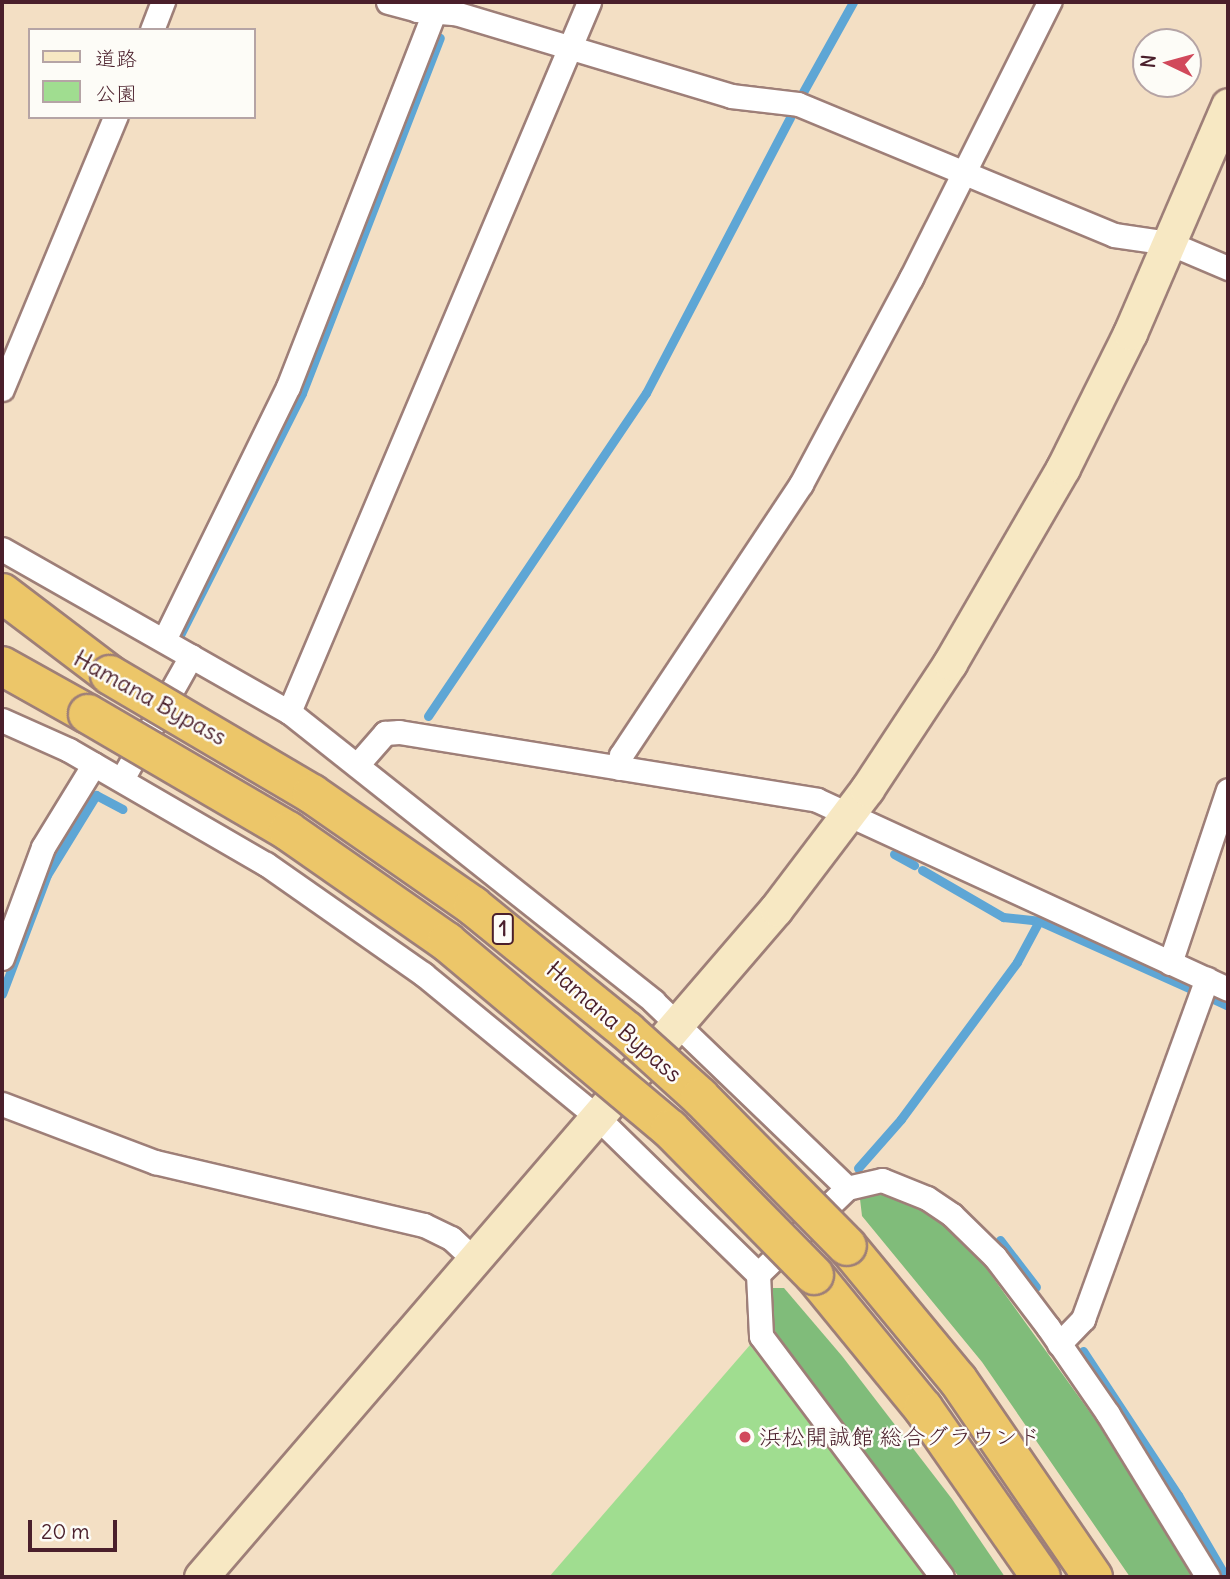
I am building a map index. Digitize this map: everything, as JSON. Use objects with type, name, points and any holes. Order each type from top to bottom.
[{"type":"highway","points":[[2,593],[110,676]]},
{"type":"highway","name":"Hamana Bypass","points":[[2,615],[312,794],[473,906],[691,1089],[847,1246],[958,1380],[1093,1577]]},
{"type":"highway","name":"Hamana Bypass","points":[[2,666],[288,831],[447,942],[670,1129],[814,1275],[923,1408],[1041,1577]]},
{"type":"highway","points":[[2,680],[88,715]]},
{"type":"street","points":[[153,28],[163,2]]},
{"type":"street","points":[[388,2],[436,6],[732,96],[798,104],[1114,235],[1169,243],[1228,268]]},
{"type":"street","points":[[289,712],[589,2]]},
{"type":"street","points":[[619,768],[621,754],[801,484],[1049,2]]},
{"type":"street","points":[[163,640],[288,387],[436,6]]},
{"type":"street","points":[[201,1577],[679,1024],[776,909],[849,813],[943,674],[1027,534],[1097,401],[1228,105]]},
{"type":"street","points":[[2,389],[114,119]]},
{"type":"street","points":[[2,549],[289,712],[576,936],[679,1024],[847,1188]]},
{"type":"street","points":[[122,779],[191,656]]},
{"type":"street","points":[[2,719],[122,779],[346,918],[498,1033],[598,1118],[758,1274],[761,1336],[942,1577]]},
{"type":"street","points":[[357,765],[385,733],[399,732],[817,800],[1228,989]]},
{"type":"street","points":[[2,958],[43,847],[94,764]]},
{"type":"street","points":[[1170,963],[1228,790]]},
{"type":"street","points":[[1059,1344],[1083,1319],[1207,979]]},
{"type":"street","points":[[2,1104],[155,1162],[424,1225],[451,1238],[475,1260]]},
{"type":"street","points":[[758,1274],[847,1188],[882,1180],[927,1198],[952,1214],[995,1257],[1059,1344],[1122,1437],[1208,1577]]},
{"type":"green space","points":[[867,1194],[881,1194],[920,1210],[944,1225],[984,1265],[1097,1422],[1193,1577],[1130,1577],[982,1362],[862,1216],[860,1199]]},
{"type":"green space","points":[[773,1288],[784,1288],[842,1356],[952,1499],[1005,1577],[959,1577],[779,1340],[771,1321]]},
{"type":"green space","name":"浜松開誠館 総合グラウンド","points":[[750,1345],[926,1577],[549,1577]]},
{"type":"waterway","points":[[803,92],[853,2]]},
{"type":"waterway","points":[[179,637],[302,393],[440,38]]},
{"type":"waterway","points":[[428,716],[646,393],[790,117]]},
{"type":"waterway","points":[[2,994],[47,875],[96,795],[122,809]]},
{"type":"waterway","points":[[894,854],[914,865]]},
{"type":"waterway","points":[[922,870],[1003,917],[1039,921],[1191,989]]},
{"type":"waterway","points":[[858,1168],[901,1119],[1017,962],[1039,921]]},
{"type":"waterway","points":[[1211,998],[1228,1006]]},
{"type":"waterway","points":[[1000,1240],[1036,1287]]},
{"type":"waterway","points":[[1083,1351],[1178,1495],[1226,1577]]},
{"type":"place","name":"浜松開誠館 総合グラウンド","points":[[745,1437]]}]
